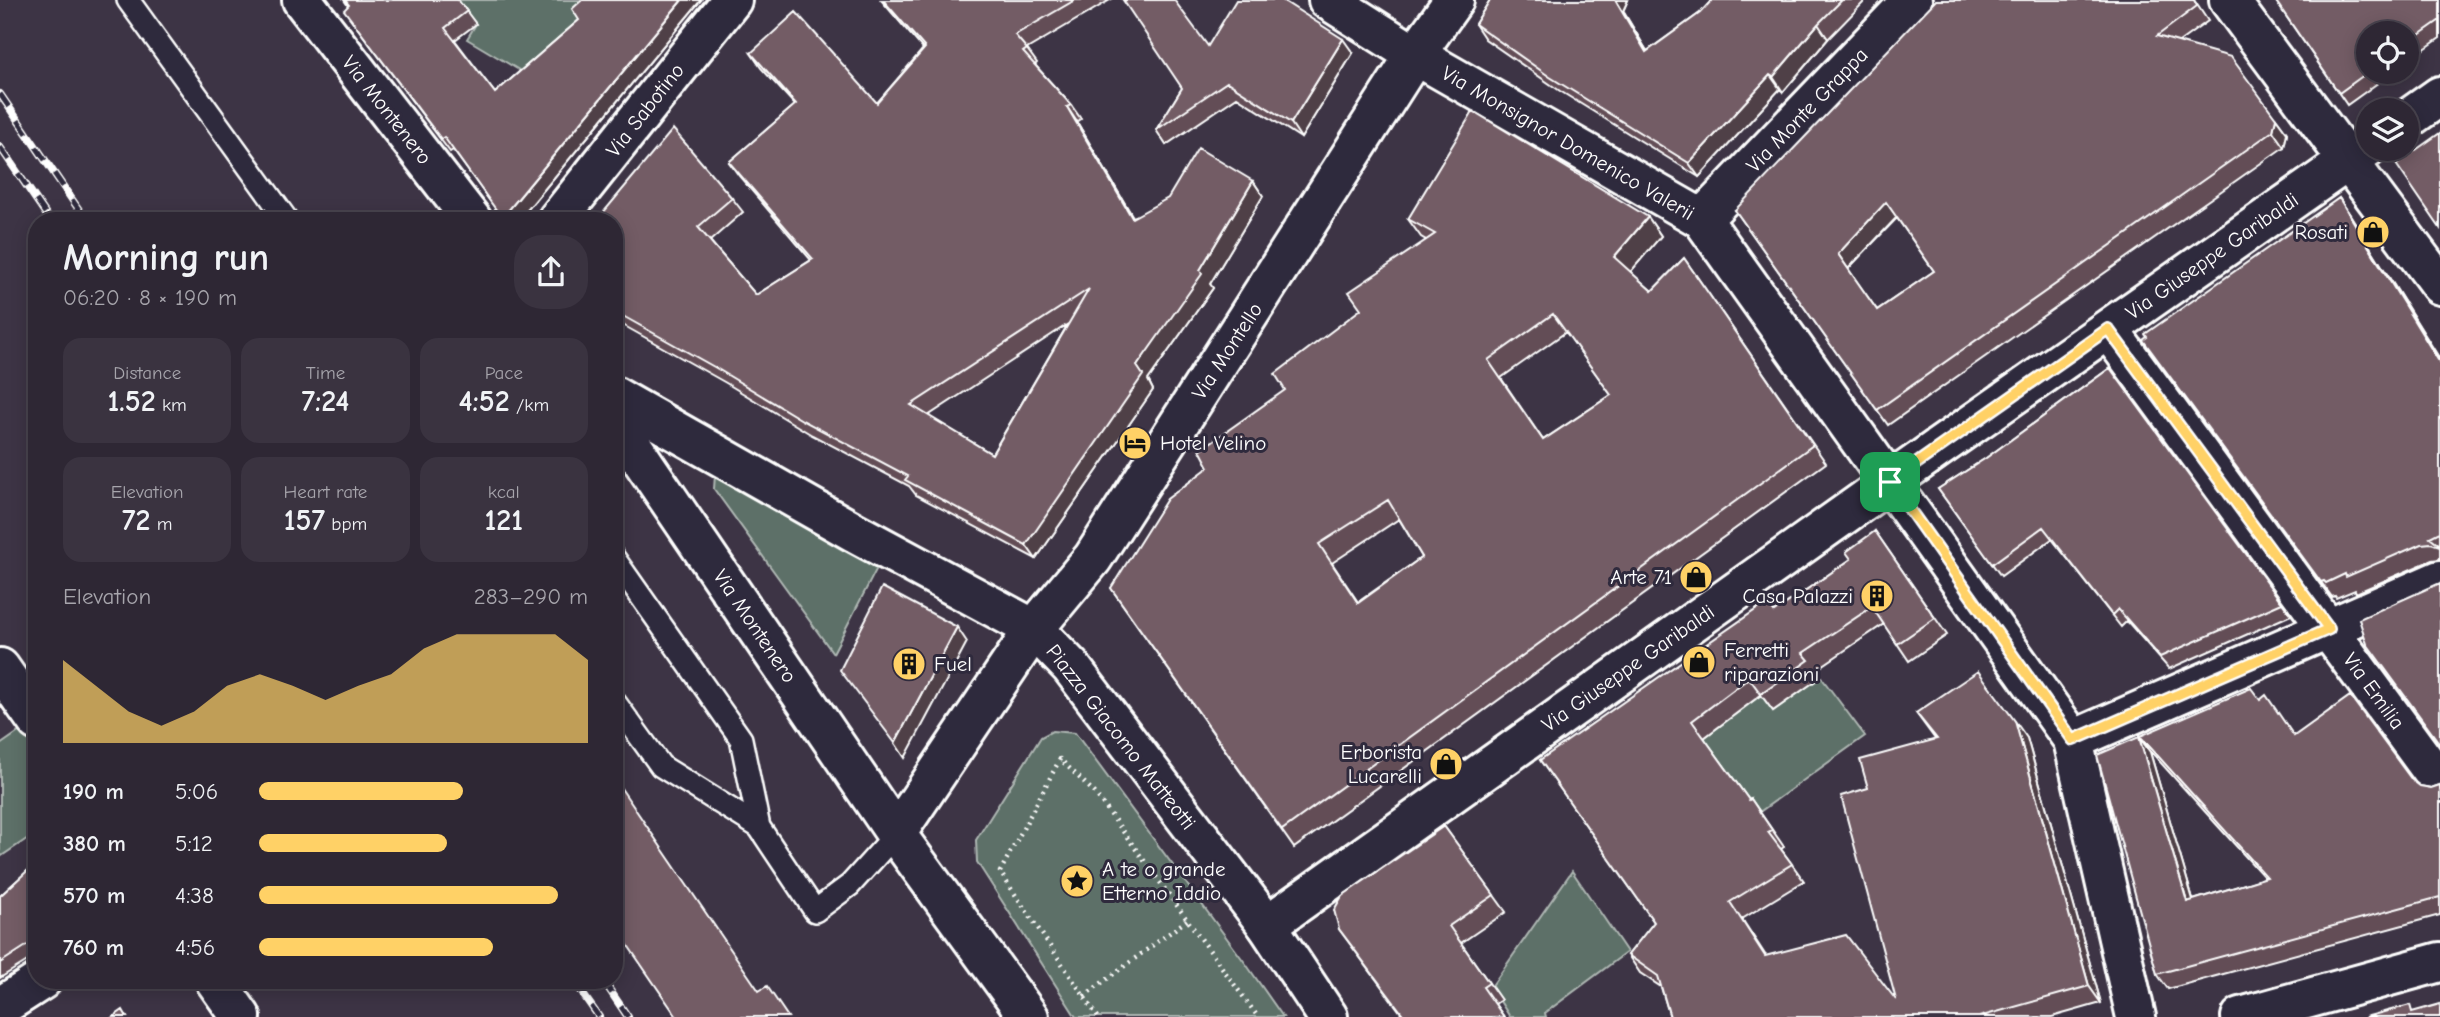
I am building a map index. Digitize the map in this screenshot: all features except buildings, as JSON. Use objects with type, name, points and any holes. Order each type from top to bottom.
[{"type":"street","name":"Via Montenero","points":[[302,0],[466,212]]},
{"type":"street","name":"Via Sabotino","points":[[563,212],[732,0]]},
{"type":"street","name":"Via Monsignor Domenico Valerii","points":[[1328,0],[1415,55],[1702,219],[2073,740],[2136,1017]]},
{"type":"street","name":"Via Montello","points":[[897,834],[1034,629],[1093,558],[1415,55],[1454,0]]},
{"type":"street","name":"Via Monte Grappa","points":[[1702,219],[1912,0]]},
{"type":"street","points":[[2229,0],[2356,151]]},
{"type":"street","points":[[2419,111],[2440,96]]},
{"type":"street","name":"Via Giuseppe Garibaldi","points":[[1267,925],[2356,154]]},
{"type":"street","points":[[2363,161],[2440,285]]},
{"type":"street","name":"Via Emilia","points":[[2108,329],[2440,782]]},
{"type":"street","points":[[623,401],[854,532],[1034,629]]},
{"type":"street","name":"Via Montenero","points":[[623,432],[897,834]]},
{"type":"street","points":[[2073,740],[2440,580]]},
{"type":"street","name":"Piazza Giacomo Matteotti","points":[[1034,629],[1071,667],[1267,925],[1328,1017]]},
{"type":"street","points":[[0,668],[28,708]]},
{"type":"street","points":[[897,834],[1029,1017]]},
{"type":"street","points":[[2241,1017],[2440,962]]},
{"type":"street","points":[[0,1007],[28,989]]},
{"type":"street","points":[[221,989],[241,1017]]},
{"type":"lane","points":[[128,0],[281,212]]},
{"type":"lane","points":[[623,571],[741,739],[759,827],[815,911],[850,885],[897,834]]},
{"type":"lane","points":[[623,713],[661,766],[759,827]]},
{"type":"path","points":[[1098,1017],[1000,872],[1060,759],[1094,793],[1258,1017]]},
{"type":"path","points":[[1083,996],[1187,920]]},
{"type":"green space","points":[[457,0],[607,0],[534,79],[467,39],[476,24]]},
{"type":"green space","points":[[715,475],[877,568],[833,653],[714,489]]},
{"type":"green space","points":[[1821,677],[1865,736],[1758,813],[1704,738],[1761,695],[1773,711]]},
{"type":"green space","points":[[23,729],[28,737],[28,838],[0,857],[0,745]]},
{"type":"green space","points":[[1052,731],[1075,733],[1283,1017],[1076,1017],[977,862],[976,840],[1041,737]]},
{"type":"green space","points":[[1572,871],[1627,952],[1545,1013],[1546,1017],[1510,1017],[1491,987]]},
{"type":"railway","points":[[0,94],[81,212]]},
{"type":"railway","points":[[0,147],[45,212]]},
{"type":"railway","points":[[579,989],[599,1017]]},
{"type":"railway","points":[[609,989],[628,1017]]},
{"type":"place","name":"Rosati","points":[[2373,232]]},
{"type":"place","name":"Hotel Velino","points":[[1135,443]]},
{"type":"place","name":"Arte 71","points":[[1696,577]]},
{"type":"place","name":"Casa Palazzi","points":[[1877,596]]},
{"type":"place","name":"Ferretti riparazioni","points":[[1699,662]]},
{"type":"place","name":"Fuel","points":[[909,664]]},
{"type":"place","name":"Erborista Lucarelli","points":[[1446,764]]},
{"type":"place","name":"A te o grande Etterno Iddio","points":[[1077,881]]},
{"type":"route","points":[[2108,329],[2329,629],[2073,740],[1890,482],[2108,329]]}]
